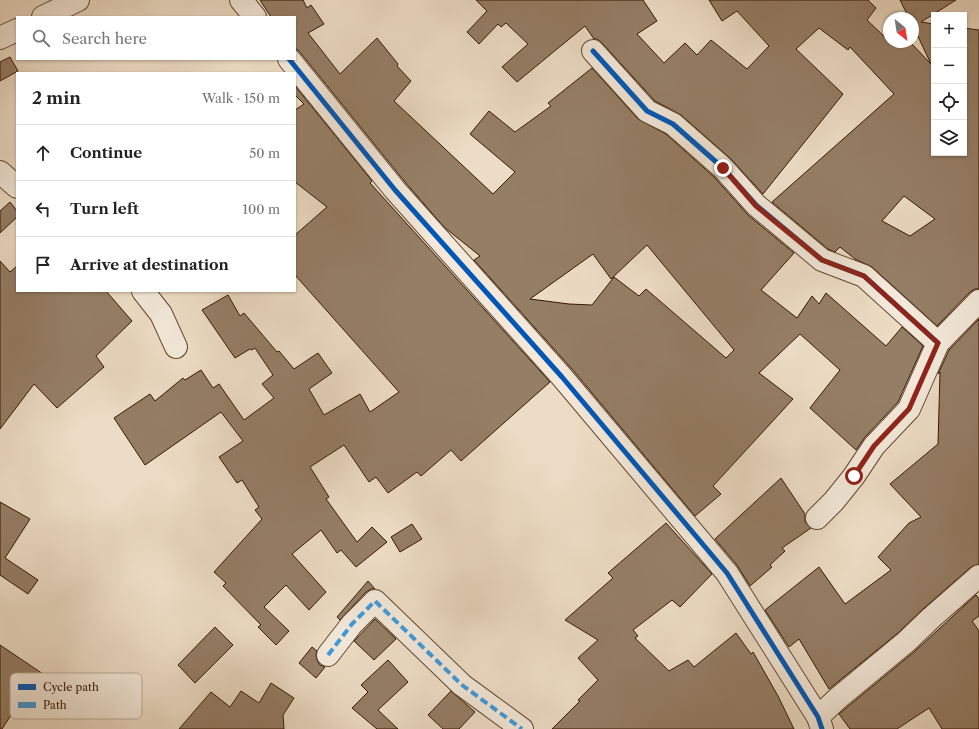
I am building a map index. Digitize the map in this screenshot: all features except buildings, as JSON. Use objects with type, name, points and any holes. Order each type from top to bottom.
[{"type":"street","points":[[45,16],[78,0]]},
{"type":"street","points":[[241,0],[254,16]]},
{"type":"street","points":[[0,38],[16,30]]},
{"type":"street","points":[[593,51],[647,111],[673,124],[723,168],[756,206],[822,260],[864,276],[938,343]]},
{"type":"street","points":[[290,60],[395,190],[562,376],[727,573],[820,723],[837,699],[906,642],[979,576]]},
{"type":"street","points":[[0,172],[16,186]]},
{"type":"street","points":[[144,292],[160,314],[176,347]]},
{"type":"street","points":[[817,518],[834,501],[854,476],[874,446],[909,409],[938,343],[979,301]]},
{"type":"street","points":[[328,655],[352,624],[375,601],[462,685],[522,729]]},
{"type":"marked path","points":[[328,655],[352,624],[375,601],[462,685],[522,729]]},
{"type":"cycle path","points":[[593,51],[647,111],[673,124],[723,168],[756,205],[822,260],[864,276],[938,343]]},
{"type":"cycle path","points":[[290,60],[395,190],[562,377],[727,573],[818,717],[822,729]]},
{"type":"route","points":[[723,168],[756,206],[822,260],[864,276],[938,343],[909,409],[874,446],[854,476]]}]
